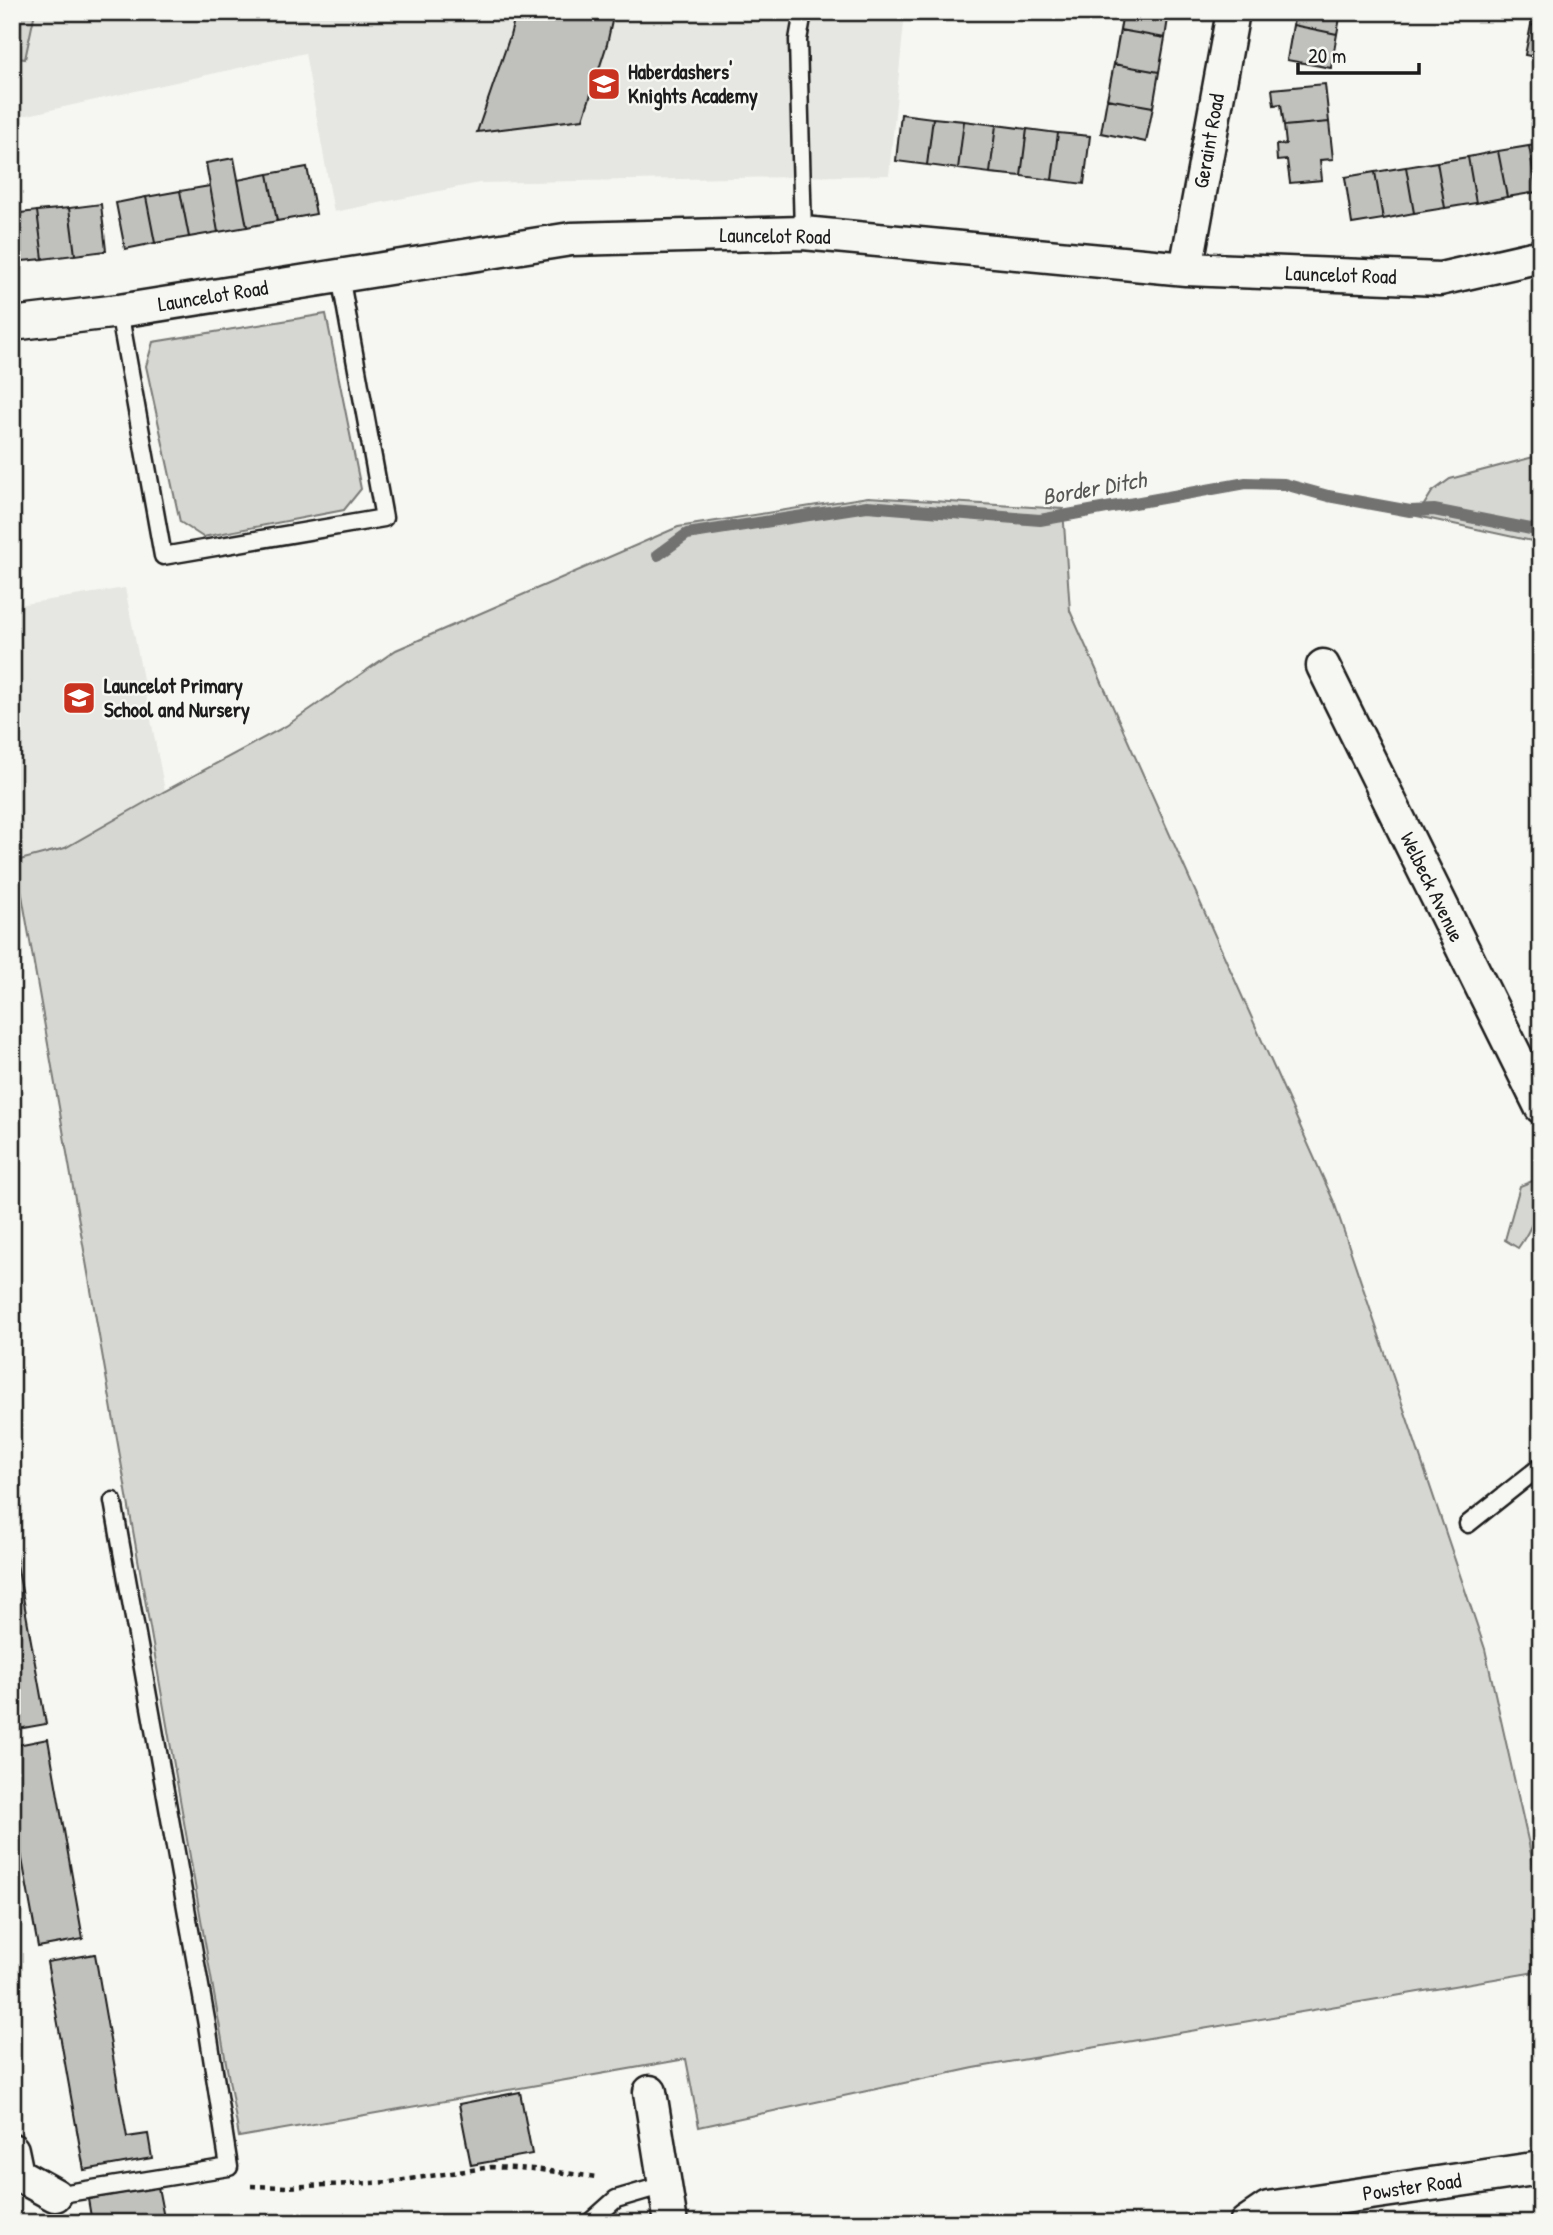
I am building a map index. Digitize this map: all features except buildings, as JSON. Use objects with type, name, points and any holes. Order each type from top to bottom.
[{"type":"street","name":"Geraint Road","points":[[1186,269],[1233,12]]},
{"type":"street","name":"Launcelot Road","points":[[12,324],[119,311],[571,239],[803,233],[1186,269],[1440,279],[1541,256]]},
{"type":"street","name":"Welbeck Avenue","points":[[1323,666],[1541,1107]]},
{"type":"street","points":[[649,2092],[671,2223]]},
{"type":"street","points":[[12,2150],[17,2174],[55,2195]]},
{"type":"street","name":"Powster Road","points":[[1246,2223],[1268,2208],[1541,2168]]},
{"type":"lane","points":[[803,12],[798,40],[803,233]]},
{"type":"lane","points":[[119,311],[163,556],[384,518],[340,276]]},
{"type":"lane","points":[[1468,1524],[1541,1466]]},
{"type":"lane","points":[[55,2195],[229,2167],[203,1998],[113,1502]]},
{"type":"lane","points":[[589,2223],[616,2199],[664,2185]]},
{"type":"path","points":[[229,2167],[244,2167],[244,2186],[276,2187],[390,2182],[492,2167],[598,2177]]},
{"type":"shaded area","name":"Haberdashers' Knights Academy","points":[[12,12],[905,12],[889,175],[479,183],[334,212],[305,53],[28,115],[12,116]]},
{"type":"shaded area","points":[[12,12],[35,12],[25,59],[12,57]]},
{"type":"shaded area","points":[[326,314],[361,489],[344,510],[203,537],[180,522],[146,366],[153,342]]},
{"type":"shaded area","points":[[1541,455],[1541,543],[1417,516],[1432,492],[1450,479]]},
{"type":"shaded area","points":[[868,497],[1063,509],[1070,611],[1334,1202],[1485,1649],[1541,1898],[1541,1971],[974,2068],[699,2127],[686,2059],[239,2137],[16,861],[65,848],[286,726],[396,650],[678,527]]},
{"type":"shaded area","name":"Launcelot Primary School and Nursery","points":[[125,588],[165,791],[65,848],[12,860],[12,606]]},
{"type":"shaded area","points":[[1540,1178],[1540,1197],[1535,1214],[1518,1248],[1505,1240],[1520,1186]]},
{"type":"waterway","name":"Border Ditch","points":[[658,555],[687,534],[867,506],[1040,520],[1246,483],[1284,484],[1328,496],[1410,511],[1434,510],[1541,531]]},
{"type":"place","name":"Haberdashers' Knights Academy","points":[[604,84]]},
{"type":"place","name":"Launcelot Primary School and Nursery","points":[[79,698]]}]
